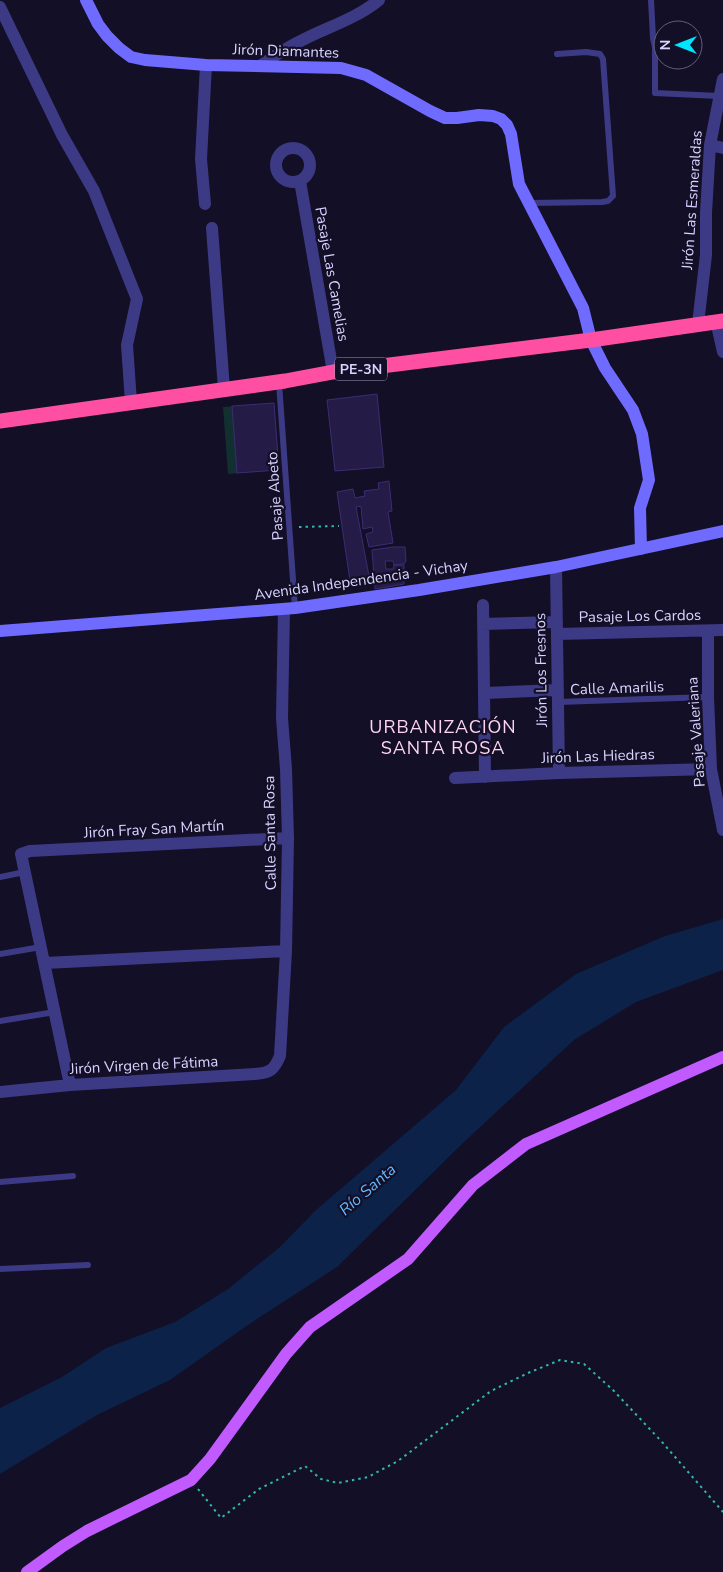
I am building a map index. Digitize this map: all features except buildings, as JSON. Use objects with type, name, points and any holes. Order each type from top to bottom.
[{"type":"highway","name":"PE-3N","points":[[0,421],[279,382],[333,372],[590,340],[720,321]]},
{"type":"main road","points":[[27,1572],[88,1531],[191,1480],[210,1459],[286,1354],[310,1326],[408,1259],[473,1185],[526,1144],[723,1057]]},
{"type":"street","name":"Jirón Diamantes","points":[[86,0],[98,24],[107,36],[131,57],[206,65],[341,68],[366,75],[445,118],[479,115],[493,116],[501,119],[507,125],[511,134],[519,184],[583,308],[590,340],[605,368],[633,410],[645,444],[648,484],[640,508],[641,549]]},
{"type":"street","points":[[260,66],[284,50],[352,17],[380,0]]},
{"type":"street","points":[[0,7],[62,135],[94,191],[137,299],[127,345],[131,402]]},
{"type":"street","points":[[205,204],[201,159],[206,65]]},
{"type":"street","name":"Jirón Las Esmeraldas","points":[[698,324],[706,255],[706,214],[717,147],[723,79]]},
{"type":"street","name":"Pasaje Las Camelias","points":[[300,181],[333,372]]},
{"type":"street","points":[[212,228],[224,389]]},
{"type":"street","points":[[720,321],[723,352]]},
{"type":"street","name":"Avenida Independencia - Vichay","points":[[0,630],[290,609],[418,590],[556,566],[723,531]]},
{"type":"street","name":"Jirón Los Fresnos","points":[[556,566],[559,773]]},
{"type":"street","points":[[483,606],[485,777]]},
{"type":"street","name":"Calle Santa Rosa","points":[[280,1056],[286,951],[288,838],[282,718],[290,609]]},
{"type":"street","name":"Pasaje Los Cardos","points":[[483,624],[557,628],[723,630]]},
{"type":"street","name":"Pasaje Valeriana","points":[[708,631],[711,769],[723,830]]},
{"type":"street","points":[[484,693],[558,696]]},
{"type":"street","name":"Jirón Las Hiedras","points":[[455,778],[711,769]]},
{"type":"street","name":"Jirón Fray San Martín","points":[[25,872],[22,854],[30,851],[288,838]]},
{"type":"street","points":[[25,872],[70,1085]]},
{"type":"street","points":[[45,963],[286,951]]},
{"type":"street","name":"Jirón Virgen de Fátima","points":[[0,1092],[70,1085],[267,1073],[276,1066],[280,1056]]},
{"type":"lane","points":[[651,0],[655,47],[655,93],[720,96]]},
{"type":"lane","points":[[529,203],[602,202],[608,201],[614,196],[603,59],[600,54],[594,52],[557,54]]},
{"type":"lane","name":"Pasaje Abeto","points":[[279,382],[290,527],[290,609]]},
{"type":"lane","name":"Calle Amarilis","points":[[558,696],[708,697]]},
{"type":"lane","points":[[0,877],[25,872]]},
{"type":"lane","points":[[0,954],[41,947]]},
{"type":"lane","points":[[0,1021],[55,1012]]},
{"type":"lane","points":[[0,1182],[73,1176]]},
{"type":"lane","points":[[0,1269],[88,1265]]},
{"type":"path","points":[[290,527],[339,526]]},
{"type":"path","points":[[191,1480],[221,1518],[259,1489],[305,1466],[321,1479],[338,1483],[368,1477],[398,1461],[491,1392],[528,1373],[560,1360],[584,1364],[613,1390],[662,1442],[723,1512]]},
{"type":"green space","points":[[274,403],[279,470],[228,474],[223,407]]},
{"type":"water","name":"Río Santa","points":[[723,919],[723,970],[636,1002],[574,1040],[464,1142],[337,1267],[248,1325],[170,1380],[97,1415],[0,1474],[0,1408],[62,1377],[106,1348],[175,1322],[228,1289],[280,1247],[316,1210],[456,1090],[504,1027],[576,974],[665,936]]},
{"type":"district","name":"URBANIZACIÓN SANTA ROSA","points":[[443,738]]}]
